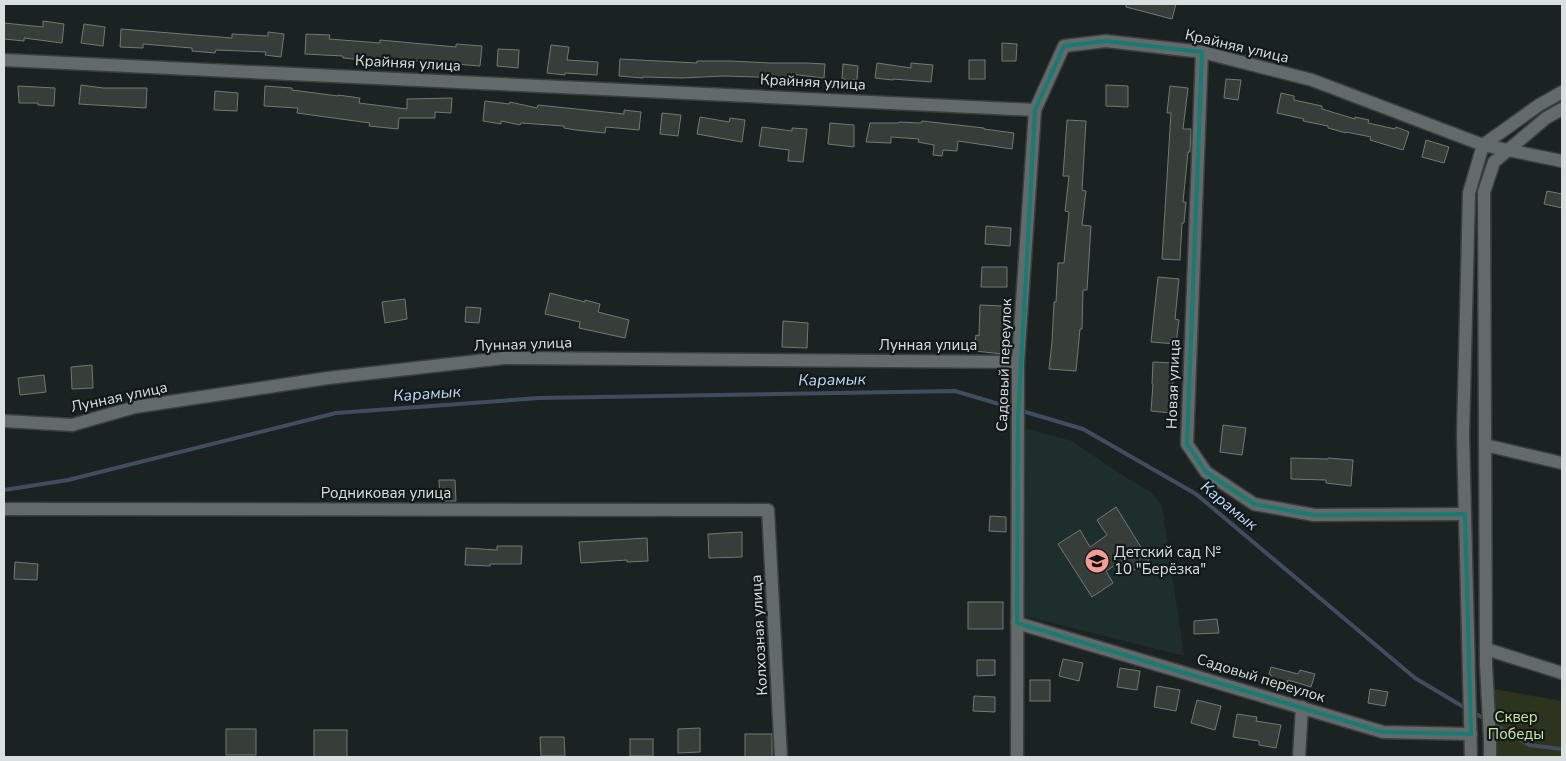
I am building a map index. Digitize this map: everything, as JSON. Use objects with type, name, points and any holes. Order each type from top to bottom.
[{"type":"street","name":"Крайняя улица","points":[[4,60],[1035,110],[1064,46],[1106,41],[1202,52],[1312,80],[1483,145],[1562,160]]},
{"type":"street","name":"Новая улица","points":[[1202,52],[1187,444],[1206,472],[1254,504],[1314,515],[1466,514]]},
{"type":"street","points":[[1470,757],[1471,734],[1463,436],[1469,193],[1483,145],[1562,92]]},
{"type":"street","points":[[1490,757],[1486,665],[1484,192],[1494,162],[1546,118],[1562,109]]},
{"type":"street","name":"Садовый переулок","points":[[1017,757],[1018,362],[1035,110]]},
{"type":"street","name":"Лунная улица","points":[[4,421],[72,425],[134,407],[328,378],[504,358],[1018,362]]},
{"type":"street","points":[[1485,445],[1562,462]]},
{"type":"street","name":"Родниковая улица","points":[[4,509],[768,510]]},
{"type":"street","name":"Колхозная улица","points":[[768,510],[781,757]]},
{"type":"street","name":"Садовый переулок","points":[[1017,622],[1383,732],[1471,734]]},
{"type":"street","points":[[1486,649],[1562,673]]},
{"type":"street","points":[[1299,757],[1302,707]]},
{"type":"highlighted area","points":[[1106,41],[1202,52],[1187,444],[1206,472],[1254,504],[1314,515],[1465,514],[1471,734],[1383,732],[1017,623],[1018,418],[1035,110],[1064,46]]},
{"type":"shaded area","name":"Детский сад № 10 \"Берёзка\"","points":[[1024,428],[1072,441],[1152,493],[1162,506],[1184,656],[1025,616]]},
{"type":"green space","name":"Сквер Победы","points":[[1481,687],[1562,701],[1562,757],[1486,757]]},
{"type":"building","points":[[1126,4],[1176,4],[1172,19],[1126,7]]},
{"type":"building","points":[[43,21],[64,24],[62,43],[24,38],[24,41],[4,39],[4,23],[43,27]]},
{"type":"building","points":[[84,24],[105,27],[103,46],[81,43]]},
{"type":"building","points":[[121,29],[232,38],[232,34],[268,36],[268,32],[284,34],[281,57],[265,55],[266,52],[216,50],[215,53],[192,51],[192,48],[143,44],[143,48],[120,47]]},
{"type":"building","points":[[306,34],[330,35],[329,39],[380,43],[380,40],[456,47],[456,44],[482,46],[480,66],[403,60],[364,60],[343,58],[343,56],[305,54]]},
{"type":"building","points":[[1002,43],[1017,44],[1016,61],[1002,61]]},
{"type":"building","points":[[551,45],[569,47],[567,60],[598,62],[597,75],[547,73]]},
{"type":"building","points":[[498,49],[519,50],[518,68],[497,66]]},
{"type":"building","points":[[620,59],[697,63],[697,61],[730,61],[825,64],[824,78],[790,74],[790,78],[723,76],[643,78],[619,76]]},
{"type":"building","points":[[969,60],[985,60],[985,79],[969,79]]},
{"type":"building","points":[[877,63],[911,68],[911,63],[933,65],[931,82],[875,78]]},
{"type":"building","points":[[843,64],[858,66],[857,80],[842,79]]},
{"type":"building","points":[[1226,79],[1241,80],[1238,100],[1224,98]]},
{"type":"building","points":[[81,85],[103,88],[147,88],[146,108],[79,104]]},
{"type":"building","points":[[1106,85],[1128,86],[1128,107],[1106,106]]},
{"type":"building","points":[[18,86],[55,88],[54,106],[38,105],[38,103],[19,103]]},
{"type":"building","points":[[265,86],[360,98],[359,103],[407,109],[407,99],[452,98],[451,113],[435,112],[435,118],[399,118],[398,129],[369,126],[370,123],[297,113],[298,108],[264,106]]},
{"type":"building","points":[[1170,86],[1188,88],[1183,129],[1191,129],[1190,152],[1188,152],[1183,202],[1186,202],[1184,223],[1182,223],[1180,260],[1162,259],[1171,113],[1167,113]]},
{"type":"building","points":[[215,91],[238,93],[237,111],[214,110]]},
{"type":"building","points":[[1281,93],[1294,96],[1294,100],[1322,106],[1322,109],[1355,119],[1355,117],[1369,120],[1368,123],[1395,129],[1396,127],[1409,132],[1403,150],[1370,140],[1371,137],[1346,133],[1328,128],[1328,126],[1303,121],[1304,119],[1277,113]]},
{"type":"building","points":[[485,101],[509,104],[510,102],[537,108],[538,105],[624,114],[624,110],[641,112],[639,130],[606,127],[605,133],[564,128],[564,126],[521,123],[520,125],[501,121],[501,124],[483,121]]},
{"type":"building","points":[[662,113],[681,115],[678,136],[660,134]]},
{"type":"building","points":[[700,117],[729,122],[730,118],[745,120],[742,142],[697,134]]},
{"type":"building","points":[[1067,120],[1086,121],[1082,190],[1086,191],[1082,225],[1091,226],[1087,290],[1083,290],[1082,329],[1080,329],[1076,371],[1049,369],[1058,263],[1064,263],[1069,212],[1065,211],[1069,176],[1063,176]]},
{"type":"building","points":[[922,121],[1014,133],[1012,149],[958,141],[957,151],[943,150],[942,156],[933,155],[934,145],[918,142],[919,139],[891,137],[891,143],[866,142],[870,123],[921,123]]},
{"type":"building","points":[[830,123],[854,125],[854,147],[828,144]]},
{"type":"building","points":[[762,127],[792,131],[792,128],[807,129],[803,162],[788,161],[789,150],[759,146]]},
{"type":"building","points":[[1426,140],[1449,147],[1444,163],[1422,157]]},
{"type":"building","points":[[1547,191],[1562,194],[1562,208],[1544,204]]},
{"type":"building","points":[[986,226],[1011,228],[1010,246],[985,244]]},
{"type":"building","points":[[982,267],[1007,267],[1007,287],[981,287]]},
{"type":"building","points":[[1158,277],[1179,279],[1175,319],[1179,320],[1176,344],[1151,342]]},
{"type":"building","points":[[550,293],[600,304],[598,312],[629,320],[625,338],[579,328],[580,322],[545,314]]},
{"type":"building","points":[[405,299],[407,319],[385,323],[382,302]]},
{"type":"building","points":[[980,305],[1003,306],[1003,354],[974,351],[976,335],[979,336]]},
{"type":"building","points":[[466,307],[481,308],[479,323],[465,322]]},
{"type":"building","points":[[783,321],[808,323],[807,348],[782,347]]},
{"type":"building","points":[[1153,362],[1174,363],[1171,413],[1151,411]]},
{"type":"building","points":[[92,365],[93,388],[72,389],[71,367]]},
{"type":"building","points":[[44,375],[46,392],[20,395],[18,378]]},
{"type":"building","points":[[1223,425],[1246,428],[1242,455],[1220,452]]},
{"type":"building","points":[[1291,458],[1353,460],[1351,486],[1326,483],[1326,480],[1291,479]]},
{"type":"building","points":[[439,480],[455,480],[456,501],[440,501]]},
{"type":"building","points":[[1116,507],[1149,560],[1131,572],[1123,560],[1106,571],[1113,583],[1092,597],[1058,544],[1080,530],[1090,547],[1107,535],[1097,520]]},
{"type":"building","points":[[990,516],[1006,517],[1006,532],[989,531]]},
{"type":"building","points":[[742,532],[742,557],[709,558],[708,534]]},
{"type":"building","points":[[647,538],[648,561],[627,562],[627,560],[581,563],[579,542]]},
{"type":"building","points":[[497,546],[522,546],[521,564],[465,565],[466,548],[497,550]]},
{"type":"building","points":[[15,562],[38,564],[37,580],[14,579]]},
{"type":"building","points":[[968,602],[1003,602],[1003,629],[968,629]]},
{"type":"building","points":[[1217,619],[1219,633],[1194,634],[1194,621]]},
{"type":"building","points":[[1063,659],[1083,663],[1079,681],[1059,676]]},
{"type":"building","points":[[977,660],[995,660],[995,675],[977,676]]},
{"type":"building","points":[[1271,667],[1298,674],[1300,670],[1315,674],[1311,687],[1288,680],[1286,686],[1269,682]]},
{"type":"building","points":[[1120,668],[1140,671],[1137,690],[1117,687]]},
{"type":"building","points":[[1030,680],[1050,680],[1050,701],[1030,701]]},
{"type":"building","points":[[1157,686],[1180,690],[1176,711],[1154,707]]},
{"type":"building","points":[[1370,689],[1388,692],[1385,706],[1368,703]]},
{"type":"building","points":[[974,696],[995,697],[995,712],[973,711]]},
{"type":"building","points":[[1197,700],[1221,706],[1215,730],[1191,723]]},
{"type":"building","points":[[1237,714],[1257,717],[1256,721],[1281,725],[1276,748],[1259,745],[1259,741],[1233,737]]},
{"type":"building","points":[[700,728],[700,752],[678,753],[678,729]]},
{"type":"building","points":[[226,729],[256,729],[256,755],[226,755]]},
{"type":"building","points":[[314,730],[347,730],[347,757],[314,757]]},
{"type":"building","points":[[745,734],[772,734],[772,757],[745,757]]},
{"type":"building","points":[[540,737],[564,737],[565,756],[541,756]]},
{"type":"building","points":[[630,739],[653,739],[653,756],[630,756]]},
{"type":"waterway","name":"Карамык","points":[[4,490],[68,480],[336,413],[539,398],[955,391],[1083,429],[1196,494],[1415,678],[1467,709]]},
{"type":"waterway","name":"Карамык","points":[[1474,713],[1487,720]]},
{"type":"waterway","name":"Карамык","points":[[1493,724],[1529,745],[1562,749]]},
{"type":"place","name":"Детский сад № 10 \"Берёзка\"","points":[[1097,561]]}]
